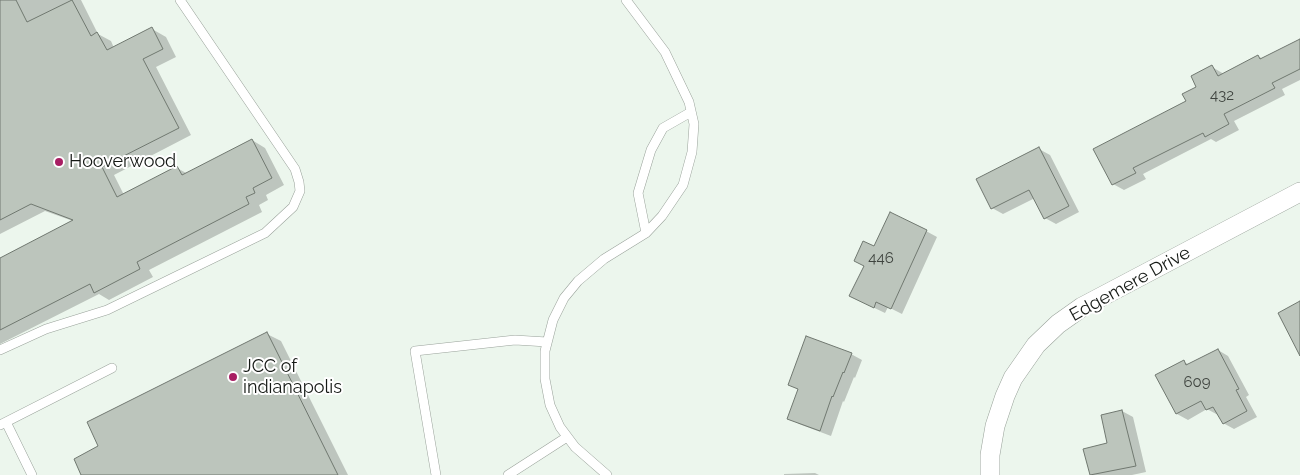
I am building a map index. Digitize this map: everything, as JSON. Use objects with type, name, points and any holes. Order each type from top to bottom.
[{"type":"street","name":"Edgemere Drive","points":[[990,475],[990,454],[995,426],[1013,378],[1036,346],[1058,324],[1082,307],[1300,192]]},
{"type":"lane","points":[[0,350],[46,329],[107,310],[265,232],[293,207],[300,191],[294,169],[180,0]]},
{"type":"lane","points":[[608,475],[575,447],[560,427],[550,406],[544,379],[547,342],[553,320],[564,298],[578,281],[604,259],[646,233],[662,216],[683,185],[692,152],[694,124],[689,102],[666,52],[626,0]]},
{"type":"lane","points":[[646,233],[638,193],[651,150],[663,128],[691,112]]},
{"type":"lane","points":[[436,475],[414,351],[515,340],[547,342]]},
{"type":"lane","points":[[32,475],[3,423],[112,368]]},
{"type":"lane","points":[[508,475],[567,437]]},
{"type":"building","name":"Hooverwood","points":[[0,0],[16,0],[27,22],[72,0],[91,36],[97,32],[107,50],[152,27],[163,49],[143,59],[179,128],[102,167],[117,197],[177,166],[182,175],[252,139],[272,178],[253,188],[255,193],[246,197],[249,204],[137,262],[140,269],[94,293],[90,284],[0,330],[0,258],[73,220],[31,204],[0,220]]},
{"type":"building","points":[[1300,39],[1300,69],[1272,83],[1275,88],[1224,114],[1229,124],[1205,137],[1203,133],[1133,168],[1136,173],[1112,185],[1093,149],[1186,101],[1182,94],[1196,87],[1191,76],[1212,65],[1218,76],[1258,55],[1260,59]]},
{"type":"building","points":[[1039,147],[1069,206],[1044,219],[1029,190],[991,209],[976,179]]},
{"type":"building","points":[[890,212],[927,230],[891,309],[876,302],[874,308],[849,296],[864,266],[854,261],[863,241],[874,246]]},
{"type":"building","points":[[1300,301],[1300,356],[1278,313]]},
{"type":"building","name":"JCC of indianapolis","points":[[267,332],[338,475],[81,475],[74,459],[98,446],[87,422]]},
{"type":"building","points":[[806,336],[852,353],[832,396],[820,431],[787,419],[798,389],[788,385]]},
{"type":"building","points":[[1218,349],[1239,389],[1236,390],[1247,411],[1223,424],[1213,407],[1206,410],[1201,401],[1176,414],[1155,375],[1184,360],[1186,365]]},
{"type":"building","points":[[1122,410],[1136,466],[1090,475],[1083,449],[1107,443],[1101,415]]},
{"type":"place","name":"Hooverwood","points":[[59,162]]},
{"type":"place","name":"JCC of indianapolis","points":[[233,377]]}]
